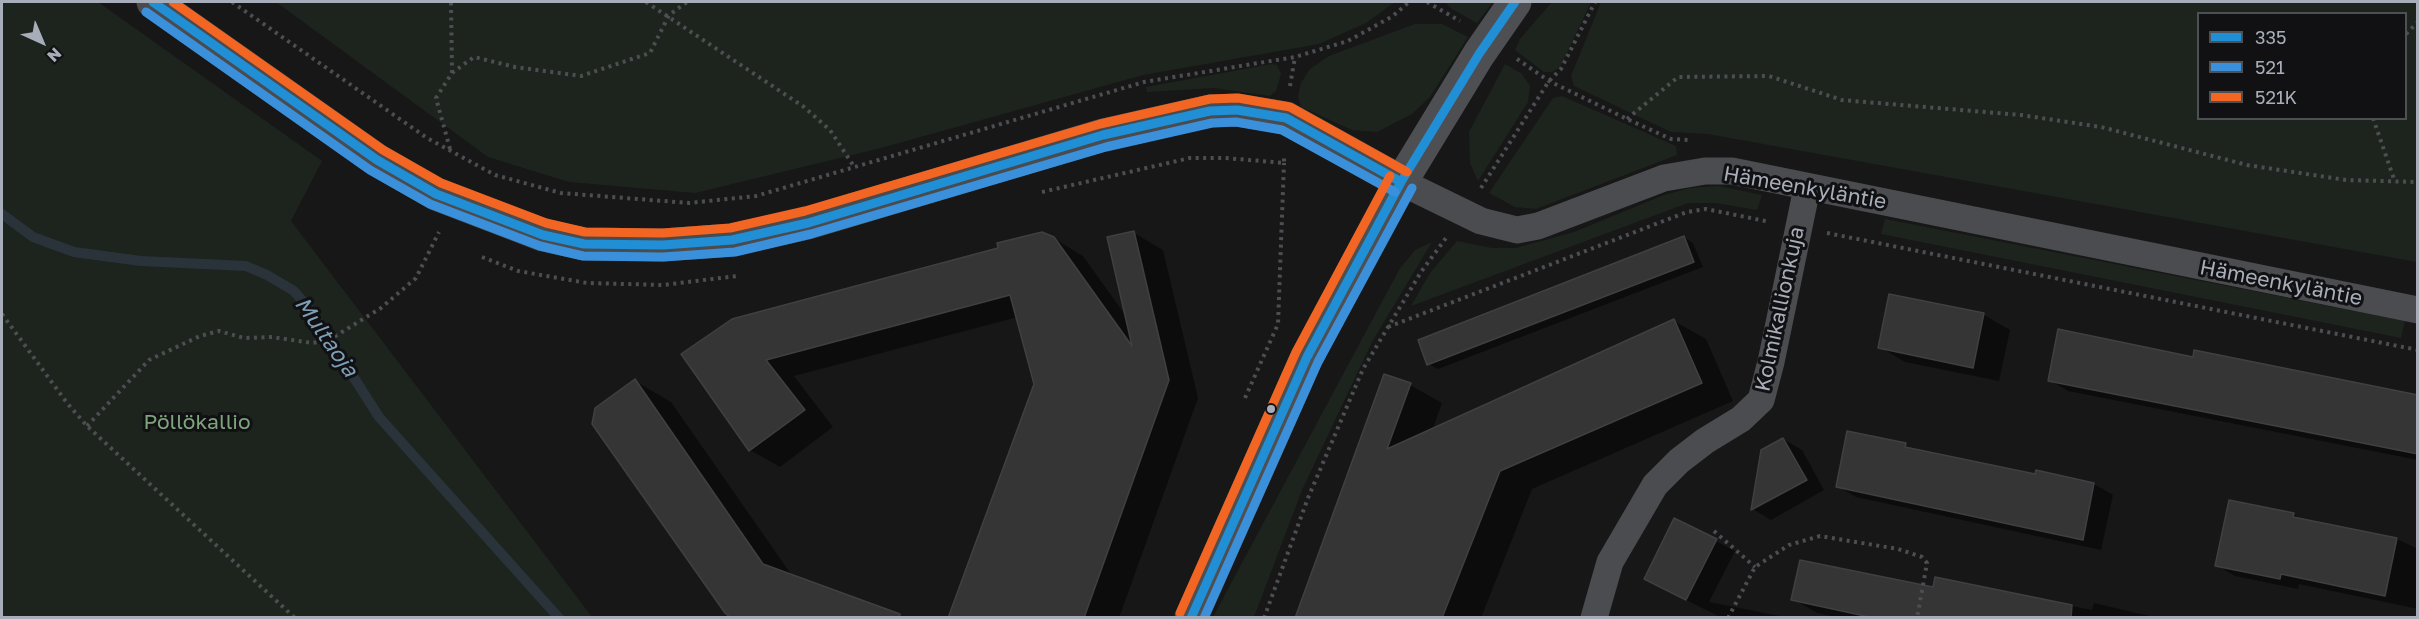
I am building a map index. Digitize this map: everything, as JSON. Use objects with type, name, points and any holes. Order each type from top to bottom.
[{"type":"main road","points":[[1191,618],[1307,357],[1401,182],[1479,54],[1515,2]]},
{"type":"street","name":"Hämeenkyläntie","points":[[153,2],[377,160],[455,202],[543,235],[584,244],[663,245],[732,240],[808,223],[1113,133],[1175,117],[1237,110],[1286,118],[1401,182],[1481,221],[1517,230],[1538,226],[1664,178],[1705,171],[1732,171],[2418,310]]},
{"type":"street","name":"Kolmikallionkuja","points":[[1594,618],[1610,562],[1655,485],[1679,460],[1741,419],[1761,400],[1807,188]]},
{"type":"path","points":[[232,2],[427,138],[495,175],[561,193],[690,203],[756,196],[1134,84],[1295,57],[1348,41],[1392,16],[1409,2]]},
{"type":"path","points":[[451,2],[452,73]]},
{"type":"path","points":[[646,2],[669,15],[804,107],[830,130],[855,168]]},
{"type":"path","points":[[450,150],[436,99],[452,73],[474,57],[515,68],[581,76],[650,53],[669,15],[687,2]]},
{"type":"path","points":[[1427,2],[1470,26]]},
{"type":"path","points":[[1549,81],[1561,69],[1594,2]]},
{"type":"path","points":[[2407,33],[2418,22]]},
{"type":"path","points":[[1513,56],[1549,81],[1628,119],[1678,77],[1769,76],[1842,100],[2020,115],[2101,127],[2247,165],[2346,180],[2418,182]]},
{"type":"path","points":[[2374,120],[2395,182]]},
{"type":"path","points":[[1245,398],[1278,324],[1284,164]]},
{"type":"path","points":[[87,426],[150,360],[200,336],[219,331],[244,338],[272,337],[312,343],[329,340],[381,308],[416,278],[455,202]]},
{"type":"path","points":[[1264,618],[1312,487],[1363,369],[1388,327],[1687,213],[1706,209],[2418,350]]},
{"type":"path","points":[[2,314],[67,403],[87,426],[295,618]]},
{"type":"path","points":[[1714,531],[1755,567]]},
{"type":"path","points":[[1728,618],[1755,567],[1789,545],[1820,536],[1898,549],[1922,557],[1927,563],[1917,618]]},
{"type":"green space","name":"Pöllökallio","points":[[2,2],[98,2],[322,161],[291,221],[592,617],[2,617]]},
{"type":"green space","points":[[276,2],[1395,2],[1366,23],[1319,44],[1143,75],[881,148],[695,193],[569,182],[488,157]]},
{"type":"green space","points":[[1445,2],[1493,2],[1477,23],[1452,9]]},
{"type":"green space","points":[[1552,2],[1591,2],[1560,67],[1552,72],[1544,72],[1515,50],[1520,39]]},
{"type":"green space","points":[[1601,2],[2417,2],[2417,262],[1708,134],[1671,132],[1574,86],[1571,76]]},
{"type":"green space","points":[[1415,24],[1442,24],[1468,37],[1430,97],[1412,114],[1377,132],[1352,130],[1301,107],[1298,96],[1301,83],[1310,69],[1329,56]]},
{"type":"green space","points":[[1272,64],[1277,65],[1281,74],[1276,91],[1270,96],[1214,88],[1147,92],[1146,87]]},
{"type":"green space","points":[[1505,64],[1522,74],[1530,86],[1528,102],[1478,181],[1470,163],[1469,132]]},
{"type":"green space","points":[[1562,96],[1676,146],[1677,155],[1536,209],[1515,207],[1489,193],[1553,98]]},
{"type":"green space","points":[[1719,186],[1762,195],[1757,210],[1716,203],[1688,203],[1411,306],[1430,273],[1457,241],[1492,248],[1516,248],[1574,232],[1664,195],[1690,188]]},
{"type":"green space","points":[[1885,219],[2405,321],[2401,338],[1881,234]]},
{"type":"green space","points":[[1432,242],[1372,342],[1302,490],[1254,617],[1213,617],[1399,270],[1415,250]]},
{"type":"building","points":[[1134,231],[1169,380],[1084,618],[948,618],[1034,384],[1010,295],[766,360],[805,410],[749,451],[681,354],[732,319],[998,248],[997,243],[1042,232],[1054,237],[1132,346],[1107,237]]},
{"type":"building","points":[[1684,236],[1694,262],[1427,365],[1418,340]]},
{"type":"building","points":[[1889,294],[1984,313],[1973,368],[1878,348]]},
{"type":"building","points":[[1674,319],[1702,383],[1500,471],[1442,618],[1295,618],[1384,374],[1411,383],[1387,449]]},
{"type":"building","points":[[2058,329],[2193,357],[2194,350],[2418,395],[2418,454],[2048,381]]},
{"type":"building","points":[[635,379],[763,564],[900,614],[899,618],[731,618],[725,613],[592,424],[595,408]]},
{"type":"building","points":[[1847,431],[1906,443],[1905,447],[2035,474],[2036,470],[2094,483],[2083,540],[1836,487]]},
{"type":"building","points":[[1783,438],[1807,480],[1751,510],[1761,450]]},
{"type":"building","points":[[2229,500],[2294,513],[2293,517],[2397,538],[2385,596],[2281,574],[2280,579],[2215,566]]},
{"type":"building","points":[[1674,518],[1717,539],[1686,600],[1644,579]]},
{"type":"building","points":[[1800,560],[1933,587],[1935,577],[2072,605],[2071,618],[1874,618],[1791,600]]},
{"type":"waterway","name":"Multaoja","points":[[2,214],[33,237],[74,252],[141,261],[246,266],[294,291],[312,312],[379,417],[559,618]]},
{"type":"transit line","name":"335","points":[[153,2],[377,160],[436,194],[543,235],[584,244],[663,245],[732,240],[808,223],[1103,135],[1210,111],[1237,110],[1286,118],[1401,182]]},
{"type":"transit line","name":"521K","points":[[173,2],[383,150],[441,183],[546,223],[585,232],[663,233],[730,228],[805,211],[1100,124],[1210,99],[1238,98],[1290,107],[1407,172]]},
{"type":"transit line","name":"335","points":[[1191,618],[1307,357],[1401,182],[1479,54],[1515,2]]},
{"type":"transit line","name":"521","points":[[146,12],[370,170],[430,204],[540,246],[583,256],[663,257],[735,252],[811,234],[1106,147],[1212,123],[1236,122],[1282,130],[1395,192]]},
{"type":"transit line","name":"521K","points":[[1180,613],[1296,352],[1390,176]]},
{"type":"transit line","name":"521","points":[[1204,618],[1318,362],[1412,188]]}]
